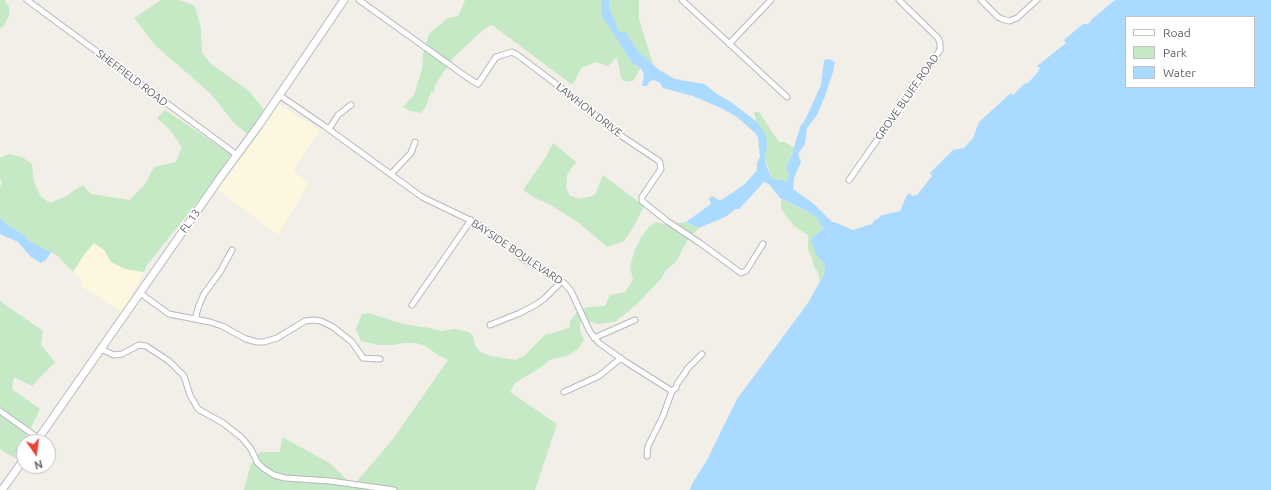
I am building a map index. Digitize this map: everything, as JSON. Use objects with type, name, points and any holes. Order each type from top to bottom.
[{"type":"main road","name":"FL 13","points":[[41,434],[344,0]]},
{"type":"main road","points":[[2,490],[16,470]]},
{"type":"street","name":"SHEFFIELD ROAD","points":[[27,0],[237,155]]},
{"type":"street","name":"LAWHON DRIVE","points":[[359,0],[478,84],[496,57],[512,52],[519,56],[618,133],[659,161],[661,169],[642,197],[642,201],[666,221],[741,272],[746,271],[763,244]]},
{"type":"street","points":[[682,0],[787,97]]},
{"type":"street","points":[[730,44],[771,0]]},
{"type":"street","name":"GROVE BLUFF ROAD","points":[[849,180],[940,50],[938,38],[899,0]]},
{"type":"street","points":[[981,0],[1002,20],[1013,20],[1019,17],[1037,0]]},
{"type":"street","name":"BAYSIDE BOULEVARD","points":[[279,95],[329,129],[422,197],[471,220],[494,235],[523,259],[561,282],[571,291],[594,338],[621,358],[672,391]]},
{"type":"street","points":[[329,129],[338,116],[351,105]]},
{"type":"street","points":[[391,174],[411,153],[415,142]]},
{"type":"street","points":[[412,305],[471,220]]},
{"type":"street","points":[[195,319],[196,312],[202,300],[232,250]]},
{"type":"street","points":[[490,325],[520,313],[537,304],[561,282]]},
{"type":"street","points":[[140,293],[169,314],[222,326],[246,338],[258,342],[264,342],[277,338],[305,321],[321,321],[333,327],[352,342],[363,358],[380,359]]},
{"type":"street","points":[[594,338],[635,320]]},
{"type":"street","points":[[101,348],[114,355],[122,354],[139,345],[146,346],[169,361],[184,376],[190,395],[198,409],[223,423],[242,438],[248,445],[257,462],[274,475],[286,478],[330,481],[394,490]]},
{"type":"street","points":[[647,456],[648,446],[663,416],[672,391],[676,388],[687,369],[702,354]]},
{"type":"street","points":[[564,392],[599,376],[621,358]]},
{"type":"street","points":[[0,411],[29,434]]},
{"type":"shaded area","points":[[277,103],[320,130],[293,171],[309,183],[278,235],[216,188]]},
{"type":"shaded area","points":[[94,243],[104,250],[111,262],[125,269],[144,272],[123,313],[81,286],[81,278],[73,272]]},
{"type":"green space","points":[[0,0],[4,0],[9,7],[9,15],[3,27],[0,28]]},
{"type":"green space","points":[[161,0],[180,0],[195,6],[201,29],[202,53],[211,64],[249,91],[265,111],[247,134],[235,124],[210,93],[156,46],[134,18]]},
{"type":"green space","points":[[464,0],[602,0],[601,15],[633,64],[641,68],[633,81],[626,82],[621,78],[617,57],[608,66],[596,62],[581,68],[575,81],[571,84],[492,25],[484,29],[454,57],[435,85],[434,92],[431,92],[426,106],[421,113],[410,111],[402,106],[404,106],[414,95],[422,69],[423,54],[429,34],[448,18],[458,16],[465,1]]},
{"type":"green space","points":[[609,0],[639,0],[639,19],[653,64],[638,51],[625,32],[619,32],[609,7]]},
{"type":"green space","points":[[165,110],[231,154],[211,185],[147,265],[144,272],[125,269],[111,262],[104,250],[94,243],[73,272],[58,256],[31,242],[22,233],[10,227],[0,218],[0,188],[2,182],[0,179],[0,158],[9,154],[22,157],[32,164],[34,182],[41,197],[50,203],[67,196],[83,185],[91,194],[130,200],[145,184],[154,167],[176,162],[182,147],[170,130],[157,118]]},
{"type":"green space","points":[[754,112],[759,112],[779,142],[785,142],[794,148],[786,168],[789,175],[787,183],[782,180],[772,179],[765,158],[767,145],[756,121]]},
{"type":"green space","points":[[553,143],[576,162],[567,175],[566,188],[570,196],[581,199],[595,195],[603,175],[644,206],[634,226],[624,241],[607,247],[579,223],[551,205],[537,199],[523,190],[546,157]]},
{"type":"green space","points":[[781,199],[811,213],[818,219],[823,229],[812,238],[817,256],[823,262],[825,269],[820,282],[818,272],[814,267],[812,257],[808,250],[808,235],[794,226],[786,216],[781,208]]},
{"type":"green space","points":[[656,222],[667,225],[686,222],[699,228],[688,239],[676,262],[665,271],[661,279],[637,304],[615,322],[598,324],[593,322],[580,322],[580,331],[584,339],[579,348],[569,355],[549,360],[543,366],[515,383],[510,392],[557,424],[535,490],[244,490],[251,464],[260,452],[280,452],[282,437],[331,464],[353,486],[393,439],[448,360],[426,346],[416,343],[379,345],[361,341],[356,329],[362,314],[369,313],[403,324],[441,331],[455,329],[469,332],[473,336],[476,347],[480,352],[490,356],[515,360],[524,356],[546,334],[554,333],[570,327],[570,321],[577,312],[588,307],[605,306],[610,295],[625,292],[633,280],[630,267],[634,252],[641,237],[649,227]]},
{"type":"green space","points":[[0,301],[43,331],[41,345],[55,362],[32,386],[14,377],[12,389],[40,409],[28,434],[16,434],[16,459],[0,449]]},
{"type":"water","points":[[602,0],[609,0],[609,7],[619,32],[625,32],[638,51],[659,70],[675,79],[704,84],[757,122],[766,136],[767,145],[765,158],[772,179],[787,182],[789,175],[786,168],[800,127],[805,120],[821,85],[824,60],[830,59],[835,62],[825,96],[817,115],[807,128],[805,144],[798,154],[801,162],[794,178],[793,189],[814,204],[832,222],[853,230],[872,224],[883,215],[900,211],[909,193],[912,196],[917,195],[932,176],[930,173],[953,150],[964,148],[973,138],[979,122],[1011,93],[1013,95],[1024,84],[1028,83],[1038,72],[1040,68],[1037,66],[1066,43],[1064,40],[1083,24],[1088,24],[1115,0],[1271,0],[1271,490],[690,490],[692,484],[707,460],[737,399],[808,303],[823,276],[825,269],[823,262],[817,256],[811,240],[823,229],[818,219],[811,213],[780,198],[769,184],[764,182],[739,209],[735,209],[727,216],[699,228],[686,222],[711,204],[709,198],[712,196],[720,201],[745,184],[757,170],[757,163],[760,157],[758,137],[737,117],[721,108],[693,96],[663,88],[660,83],[654,80],[650,81],[647,86],[642,86],[644,74],[641,68],[633,64],[601,15]]},
{"type":"water","points":[[0,218],[10,227],[22,233],[31,242],[51,252],[46,260],[41,263],[31,257],[18,242],[0,234]]}]
